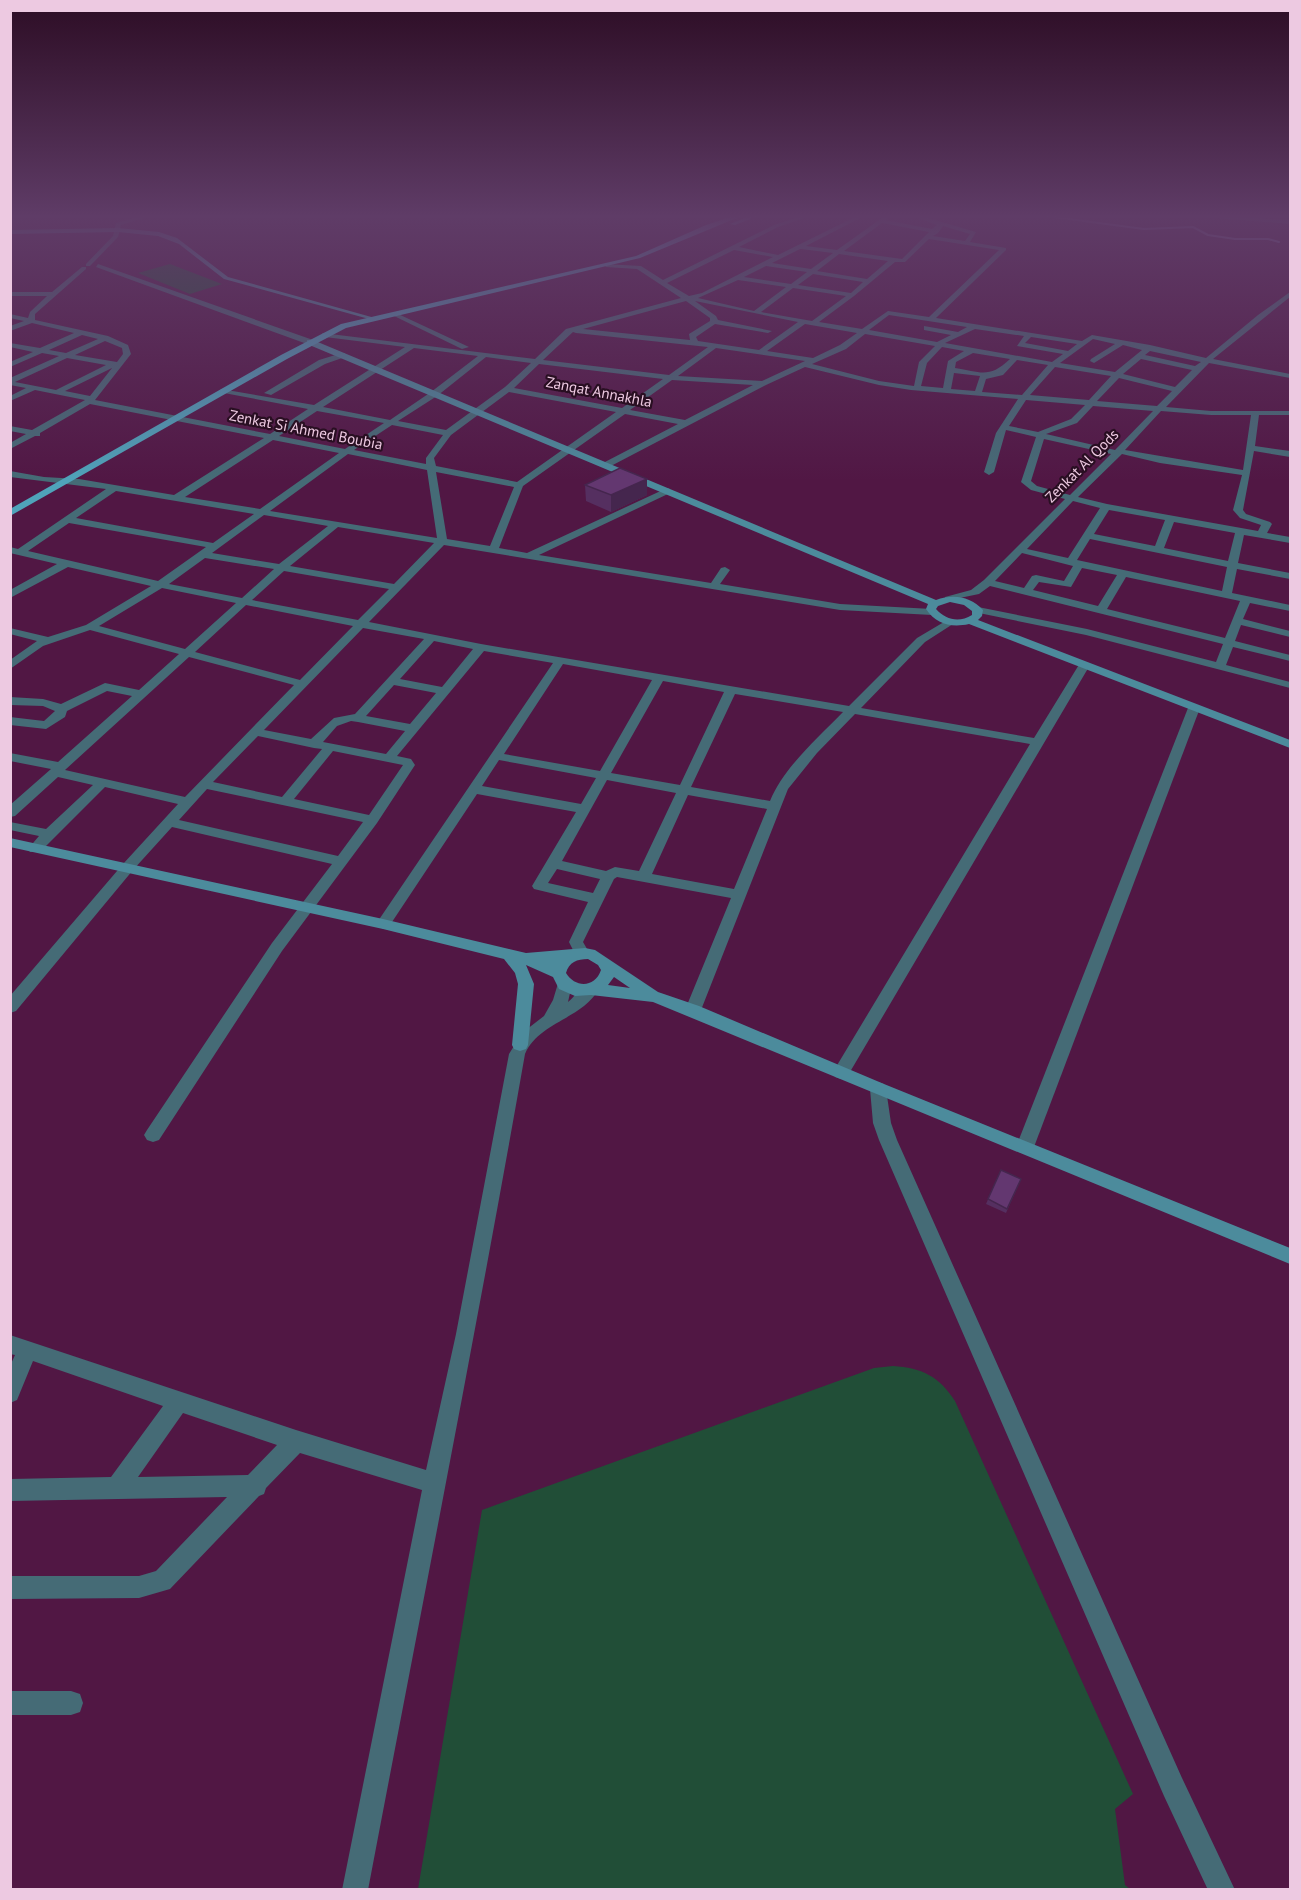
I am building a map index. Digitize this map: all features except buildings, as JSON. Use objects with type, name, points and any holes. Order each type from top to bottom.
[{"type":"main road","points":[[10,513],[310,342],[371,318],[439,304]]},
{"type":"street","points":[[31,321],[32,313],[42,304]]},
{"type":"street","points":[[203,304],[310,342],[477,410],[938,606],[1088,632],[1290,684]]},
{"type":"street","points":[[319,304],[371,318]]},
{"type":"street","points":[[442,541],[430,458],[448,433],[508,389],[569,331],[663,304]]},
{"type":"street","points":[[695,304],[714,317],[714,322]]},
{"type":"street","points":[[715,304],[803,322],[1117,375],[1177,390]]},
{"type":"street","points":[[755,313],[768,304]]},
{"type":"street","points":[[813,323],[841,304]]},
{"type":"street","points":[[912,340],[950,304]]},
{"type":"street","name":"Zenkat Al Qods","points":[[975,592],[988,582],[1119,452],[1197,369],[1277,304]]},
{"type":"street","points":[[606,465],[763,383],[843,346],[888,313],[1082,343]]},
{"type":"street","points":[[394,314],[482,353]]},
{"type":"street","points":[[10,316],[105,338],[120,344],[127,350],[127,354],[90,400],[10,447]]},
{"type":"street","points":[[10,329],[31,321]]},
{"type":"street","points":[[695,343],[694,335],[714,322],[768,331]]},
{"type":"street","points":[[762,351],[803,322]]},
{"type":"street","points":[[939,345],[949,336],[966,333],[976,326]]},
{"type":"street","points":[[927,328],[958,334]]},
{"type":"street","points":[[995,338],[1002,330]]},
{"type":"street","points":[[569,331],[695,343],[812,360]]},
{"type":"street","points":[[10,365],[82,332]]},
{"type":"street","points":[[1030,334],[1020,344],[1070,356]]},
{"type":"street","points":[[325,335],[672,378],[763,383]]},
{"type":"street","points":[[989,472],[1003,427],[1024,397],[1052,365],[1070,356],[1082,343],[1094,336],[1268,374],[1290,376]]},
{"type":"street","points":[[10,382],[105,338]]},
{"type":"street","points":[[1094,361],[1123,342]]},
{"type":"street","points":[[10,345],[116,365]]},
{"type":"street","points":[[176,498],[414,345]]},
{"type":"street","points":[[939,345],[941,359],[950,370],[988,375],[1000,373],[1014,359]]},
{"type":"street","points":[[981,353],[988,345]]},
{"type":"street","points":[[493,551],[519,485],[715,346]]},
{"type":"street","points":[[1025,361],[1033,346]]},
{"type":"street","points":[[1150,347],[1126,366],[1070,424],[1048,429],[1040,435],[1026,482],[1034,488],[1106,507],[1290,540]]},
{"type":"street","points":[[917,388],[920,371],[941,359],[970,351]]},
{"type":"street","points":[[10,666],[46,640],[90,627],[160,585],[346,452],[434,394],[482,353]]},
{"type":"street","points":[[268,393],[322,362],[342,355]]},
{"type":"street","points":[[1139,356],[1197,369]]},
{"type":"street","points":[[1084,359],[1105,363]]},
{"type":"street","points":[[803,364],[879,383],[917,388],[1159,409],[1290,413]]},
{"type":"street","points":[[1116,364],[1126,366]]},
{"type":"street","points":[[57,392],[116,365]]},
{"type":"street","points":[[947,391],[950,370]]},
{"type":"street","points":[[978,393],[982,378],[988,375]]},
{"type":"street","name":"Zenkat Si Ahmed Boubia","points":[[10,382],[173,419],[519,485]]},
{"type":"street","points":[[10,399],[33,388]]},
{"type":"street","name":"Zanqat Annakhla","points":[[508,389],[686,423]]},
{"type":"street","points":[[224,391],[448,433]]},
{"type":"street","points":[[1256,413],[1247,473],[1238,510],[1243,516],[1267,524],[1262,534]]},
{"type":"street","points":[[1003,427],[1160,460],[1247,473]]},
{"type":"street","points":[[10,428],[32,433]]},
{"type":"street","points":[[10,441],[32,433]]},
{"type":"street","points":[[1251,448],[1290,454]]},
{"type":"street","points":[[10,474],[114,488],[840,607],[896,609],[938,606],[975,592],[974,613]]},
{"type":"street","points":[[15,551],[114,488]]},
{"type":"street","points":[[528,556],[668,491]]},
{"type":"street","points":[[1027,592],[1036,578],[1067,585],[1088,536],[1106,507]]},
{"type":"street","points":[[68,519],[214,546]]},
{"type":"street","points":[[1158,550],[1170,519]]},
{"type":"street","points":[[10,813],[281,568],[337,524]]},
{"type":"street","points":[[1226,595],[1240,531]]},
{"type":"street","points":[[1088,536],[1290,576]]},
{"type":"street","points":[[10,1007],[128,867],[204,784],[442,541]]},
{"type":"street","points":[[1020,550],[1290,608]]},
{"type":"street","points":[[15,551],[160,585],[364,622],[481,647],[1038,742]]},
{"type":"street","points":[[202,554],[395,587]]},
{"type":"street","points":[[10,595],[65,564]]},
{"type":"street","points":[[713,587],[725,570]]},
{"type":"street","points":[[1101,610],[1124,572]]},
{"type":"street","points":[[988,582],[1290,658]]},
{"type":"street","points":[[1220,666],[1246,598]]},
{"type":"street","points":[[938,606],[949,622]]},
{"type":"street","points":[[921,640],[938,606]]},
{"type":"street","points":[[693,1010],[782,788],[795,771],[921,640],[949,622],[974,613]]},
{"type":"street","points":[[974,613],[1005,633],[1290,744]]},
{"type":"street","points":[[1239,621],[1290,634]]},
{"type":"street","points":[[90,627],[139,638],[187,654],[302,684]]},
{"type":"street","points":[[10,631],[46,640]]},
{"type":"street","points":[[358,718],[433,636]]},
{"type":"street","points":[[388,759],[481,647]]},
{"type":"street","points":[[383,924],[560,660]]},
{"type":"street","points":[[841,1072],[1084,665]]},
{"type":"street","points":[[597,899],[539,886],[604,777],[659,678]]},
{"type":"street","points":[[391,681],[444,691]]},
{"type":"street","points":[[10,701],[24,704],[42,701],[61,709],[105,687],[141,694]]},
{"type":"street","points":[[643,877],[681,791],[730,690]]},
{"type":"street","points":[[24,704],[15,711],[11,721],[46,725],[61,714],[61,709]]},
{"type":"street","points":[[1025,1147],[1194,708]]},
{"type":"street","points":[[314,744],[340,718],[350,716],[415,729]]},
{"type":"street","points":[[153,1135],[278,947],[372,820],[409,765],[407,762],[255,732]]},
{"type":"street","points":[[285,802],[330,747]]},
{"type":"street","points":[[496,756],[773,806]]},
{"type":"street","points":[[10,757],[102,783],[188,802]]},
{"type":"street","points":[[35,849],[102,783]]},
{"type":"street","points":[[204,784],[372,820]]},
{"type":"street","points":[[474,789],[585,809]]},
{"type":"street","points":[[169,822],[340,861]]},
{"type":"street","points":[[10,826],[49,834]]},
{"type":"street","points":[[10,842],[383,924],[517,956],[577,990],[592,989],[654,996],[1290,1256]]},
{"type":"street","points":[[553,864],[608,876]]},
{"type":"street","points":[[579,954],[576,942],[608,876],[615,872],[740,895]]},
{"type":"street","points":[[517,956],[579,954],[597,956],[654,996]]},
{"type":"street","points":[[551,1018],[561,1000],[563,962],[579,954]]},
{"type":"street","points":[[355,1890],[520,1045],[526,984],[517,956]]},
{"type":"street","points":[[520,1045],[551,1018],[579,1003],[592,989],[605,981],[609,970],[607,964]]},
{"type":"street","points":[[878,1089],[882,1123],[888,1140],[1168,1776],[1222,1890]]},
{"type":"street","points":[[10,1393],[19,1347],[180,1400],[297,1442],[434,1483]]},
{"type":"street","points":[[117,1488],[180,1400]]},
{"type":"street","points":[[10,1588],[139,1587],[162,1581],[297,1442]]},
{"type":"street","points":[[10,1490],[256,1486]]},
{"type":"street","points":[[10,1703],[71,1703]]},
{"type":"green space","points":[[893,1366],[921,1371],[929,1375],[943,1385],[955,1401],[1133,1794],[1115,1809],[1125,1885],[1130,1889],[418,1889],[482,1510],[874,1368]]}]
